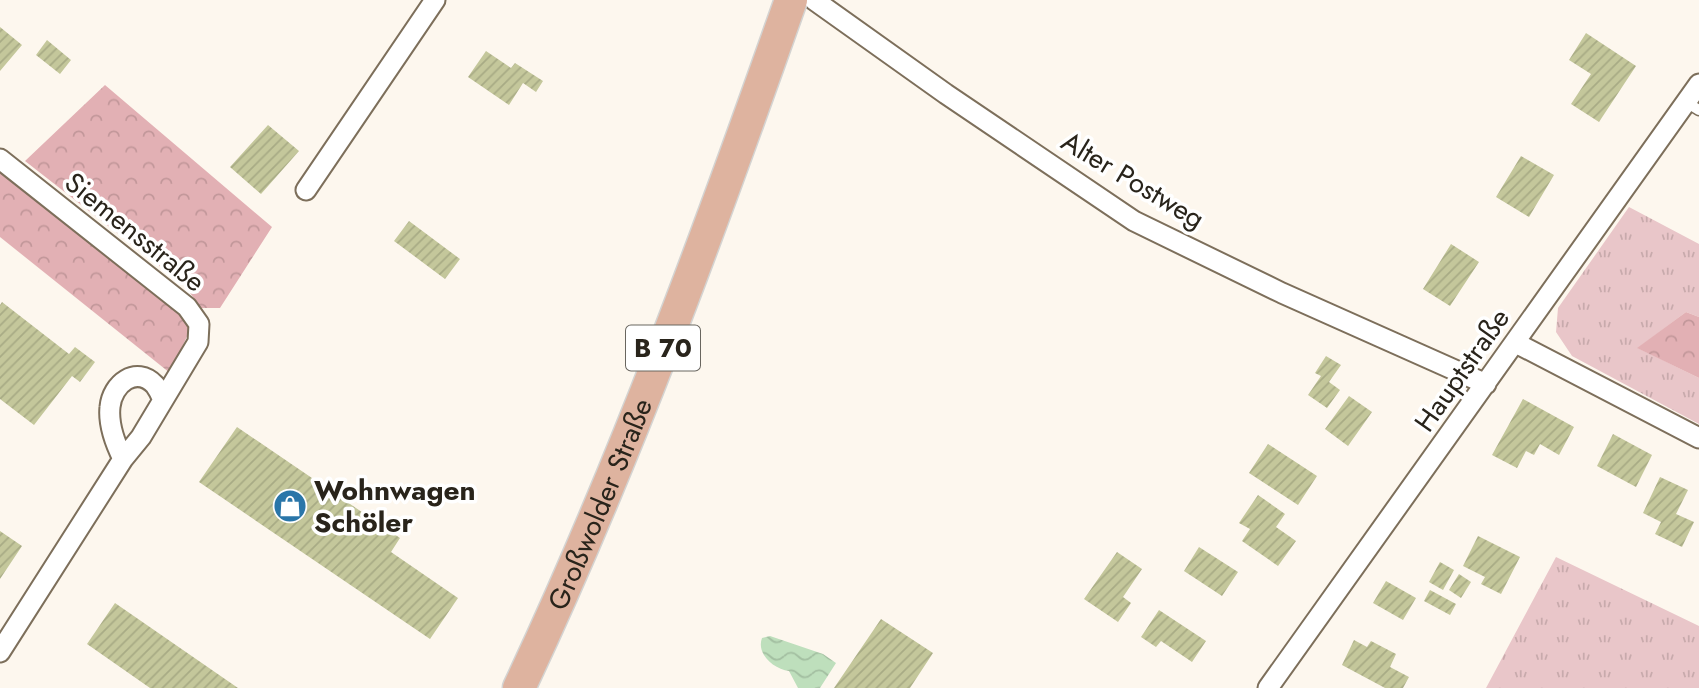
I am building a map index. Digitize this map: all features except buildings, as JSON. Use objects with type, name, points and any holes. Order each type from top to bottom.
[{"type":"main road","name":"Großwolder Straße","points":[[519,688],[635,421],[791,0]]},
{"type":"street","points":[[306,190],[435,0]]},
{"type":"street","name":"Alter Postweg","points":[[814,0],[946,94],[1134,221],[1282,293],[1486,384]]},
{"type":"street","name":"Hauptstraße","points":[[1268,688],[1486,384],[1692,106],[1699,84]]},
{"type":"street","name":"Siemensstraße","points":[[0,159],[187,307],[199,324],[198,342],[141,437],[123,460],[0,652]]},
{"type":"street","points":[[1516,343],[1699,438]]},
{"type":"street","points":[[123,460],[111,430],[110,406],[116,387],[126,378],[141,377],[155,385],[163,400]]},
{"type":"green space","points":[[105,85],[272,227],[220,308],[201,308],[185,286],[25,161]]},
{"type":"green space","points":[[0,169],[185,315],[190,330],[170,373],[0,237]]},
{"type":"green space","points":[[1629,207],[1699,244],[1699,317],[1686,312],[1638,348],[1699,378],[1699,424],[1572,356],[1556,332],[1558,308]]},
{"type":"green space","points":[[1686,312],[1699,317],[1699,378],[1637,348]]},
{"type":"green space","points":[[1556,557],[1699,626],[1699,688],[1486,688]]},
{"type":"water","points":[[770,636],[823,654],[836,663],[820,688],[798,688],[789,671],[768,660],[761,644],[762,638]]},
{"type":"place","name":"Wohnwagen Schöler","points":[[290,506]]}]
